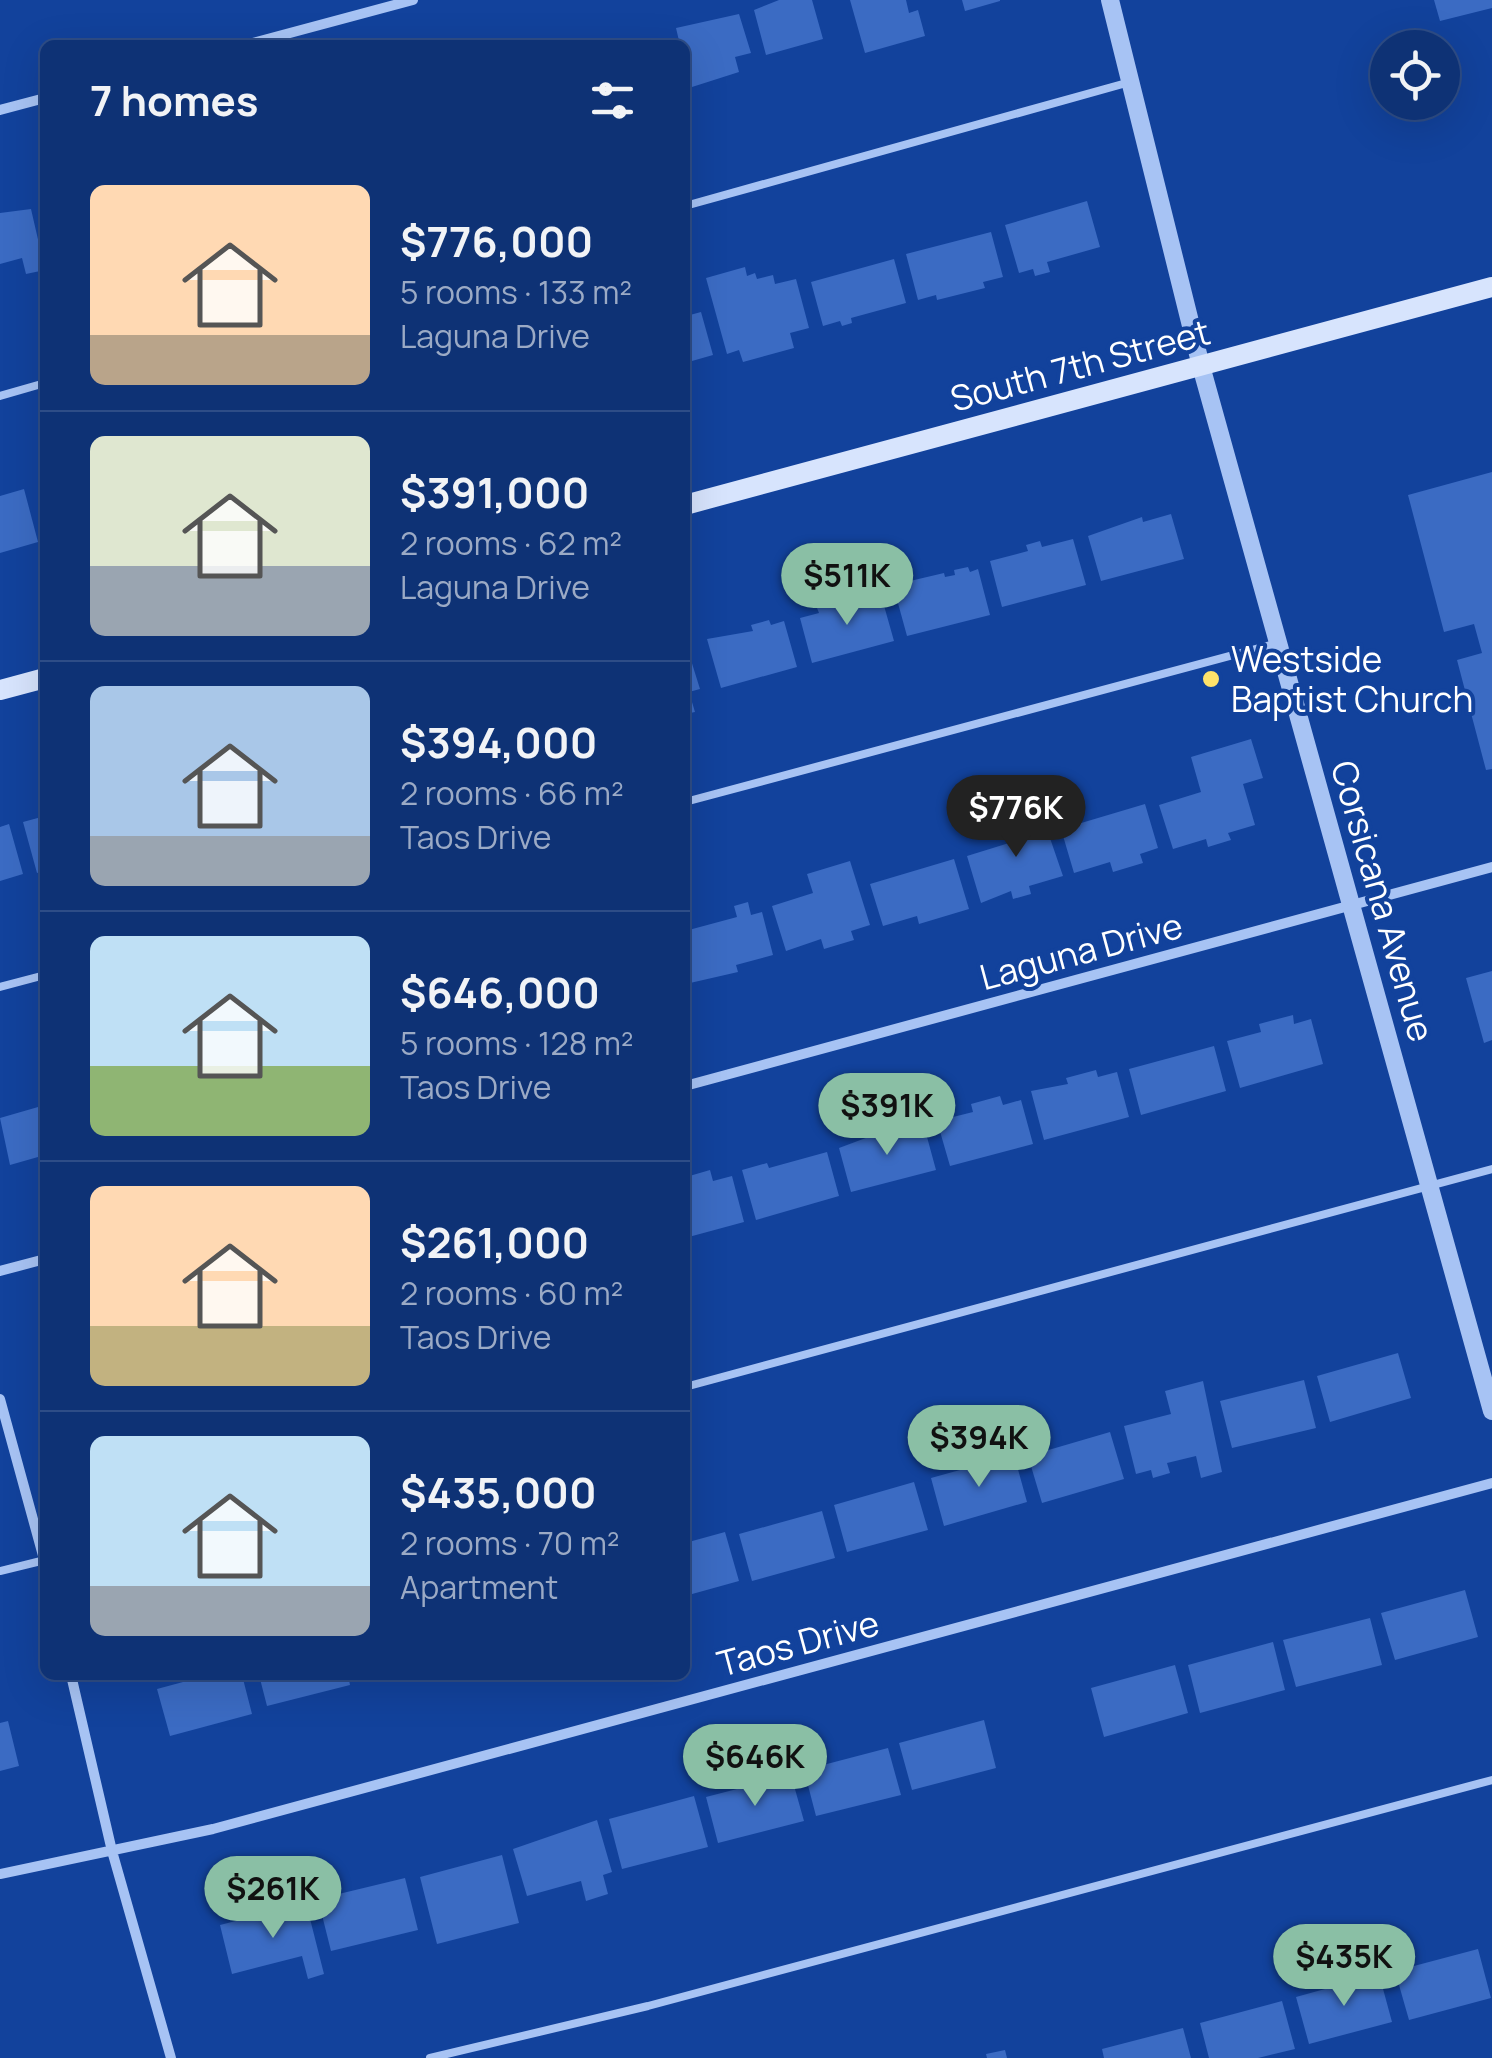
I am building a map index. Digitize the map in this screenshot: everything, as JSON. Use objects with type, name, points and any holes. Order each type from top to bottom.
[{"type":"main road","name":"South 7th Street","points":[[690,504],[1492,287]]},
{"type":"main road","points":[[0,690],[40,679]]},
{"type":"street","points":[[263,40],[413,0]]},
{"type":"street","name":"Corsicana Avenue","points":[[1110,0],[1201,366],[1492,1411]]},
{"type":"street","points":[[0,110],[40,99]]},
{"type":"street","name":"Laguna Drive","points":[[690,1085],[1492,868]]},
{"type":"street","points":[[0,1271],[40,1260]]},
{"type":"street","points":[[0,1399],[40,1543]]},
{"type":"street","name":"Taos Drive","points":[[0,1874],[232,1824],[1492,1483]]},
{"type":"street","points":[[72,1680],[112,1851],[171,2058]]},
{"type":"lane","points":[[690,205],[1130,82]]},
{"type":"lane","points":[[0,396],[40,384]]},
{"type":"lane","points":[[690,801],[1278,642]]},
{"type":"lane","points":[[0,987],[40,976]]},
{"type":"lane","points":[[690,1386],[1492,1169]]},
{"type":"lane","points":[[0,1570],[40,1562]]},
{"type":"lane","points":[[430,2058],[648,2006],[1492,1780]]},
{"type":"building","points":[[779,0],[812,0],[823,39],[766,55],[754,10]]},
{"type":"building","points":[[850,0],[906,0],[909,13],[918,10],[925,36],[865,53]]},
{"type":"building","points":[[962,0],[1000,0],[1000,1],[965,11]]},
{"type":"building","points":[[1434,0],[1492,0],[1492,8],[1440,21]]},
{"type":"building","points":[[739,14],[751,53],[735,57],[739,72],[692,87],[690,40],[679,40],[676,28]]},
{"type":"building","points":[[1087,201],[1100,247],[1047,262],[1050,272],[1035,276],[1033,269],[1019,273],[1005,225]]},
{"type":"building","points":[[31,209],[40,248],[40,271],[26,274],[22,258],[0,264],[0,213]]},
{"type":"building","points":[[991,232],[1003,277],[983,282],[985,288],[937,300],[936,295],[918,300],[906,254]]},
{"type":"building","points":[[894,259],[906,303],[851,318],[852,323],[842,326],[840,321],[823,326],[811,282]]},
{"type":"building","points":[[745,267],[747,276],[755,273],[757,279],[773,275],[775,284],[796,279],[809,328],[790,333],[794,348],[743,362],[739,350],[727,354],[706,278]]},
{"type":"building","points":[[701,312],[713,355],[690,362],[690,315]]},
{"type":"building","points":[[1492,472],[1492,769],[1486,770],[1457,660],[1482,653],[1474,624],[1444,632],[1408,495]]},
{"type":"building","points":[[24,489],[38,542],[0,553],[0,496]]},
{"type":"building","points":[[1171,514],[1184,559],[1101,581],[1088,536],[1142,517],[1143,522]]},
{"type":"building","points":[[1073,539],[1086,585],[1002,607],[990,561],[1028,551],[1026,545],[1040,541],[1042,547]]},
{"type":"building","points":[[968,567],[970,572],[978,569],[990,615],[907,636],[893,585],[944,573],[945,577],[955,575],[954,570]]},
{"type":"building","points":[[881,595],[894,641],[812,663],[800,618],[819,613],[817,608]]},
{"type":"building","points":[[769,620],[771,625],[784,621],[797,667],[721,688],[707,639],[753,631],[751,625]]},
{"type":"building","points":[[690,657],[700,689],[690,692]]},
{"type":"building","points":[[1251,739],[1263,778],[1243,784],[1255,825],[1228,833],[1231,840],[1208,847],[1206,839],[1173,849],[1159,805],[1201,792],[1191,757]]},
{"type":"building","points":[[1145,804],[1158,848],[1140,854],[1143,863],[1113,872],[1110,862],[1074,873],[1061,829]]},
{"type":"building","points":[[1040,809],[1063,876],[1029,886],[1031,894],[1013,899],[1011,891],[981,903],[967,856],[1009,843],[1002,820]]},
{"type":"building","points":[[40,817],[37,873],[23,822]]},
{"type":"building","points":[[9,824],[23,874],[0,881],[0,827]]},
{"type":"building","points":[[954,859],[969,909],[919,924],[917,916],[883,926],[870,884]]},
{"type":"building","points":[[850,861],[870,925],[851,931],[854,940],[824,949],[821,939],[786,951],[772,906],[813,893],[807,874]]},
{"type":"building","points":[[748,902],[751,915],[762,912],[773,955],[736,965],[738,972],[690,983],[690,930],[737,917],[734,906]]},
{"type":"building","points":[[1492,971],[1492,1040],[1484,1043],[1466,978]]},
{"type":"building","points":[[1293,1015],[1294,1024],[1311,1019],[1323,1064],[1240,1088],[1227,1041],[1261,1032],[1259,1024]]},
{"type":"building","points":[[1214,1046],[1226,1091],[1141,1115],[1129,1069]]},
{"type":"building","points":[[1096,1070],[1098,1077],[1117,1072],[1129,1117],[1044,1140],[1031,1091],[1068,1084],[1066,1078]]},
{"type":"building","points":[[1000,1096],[1003,1105],[1021,1100],[1033,1144],[950,1166],[937,1121],[973,1112],[971,1104]]},
{"type":"building","points":[[40,1106],[40,1156],[10,1165],[0,1118]]},
{"type":"building","points":[[924,1126],[936,1170],[851,1192],[839,1148],[887,1130],[888,1135]]},
{"type":"building","points":[[827,1152],[839,1196],[756,1220],[742,1170],[767,1163],[769,1168]]},
{"type":"building","points":[[710,1170],[713,1181],[732,1176],[744,1222],[690,1237],[690,1176]]},
{"type":"building","points":[[1398,1353],[1411,1398],[1330,1422],[1317,1376]]},
{"type":"building","points":[[1304,1380],[1316,1428],[1232,1448],[1220,1401]]},
{"type":"building","points":[[1203,1381],[1222,1472],[1201,1478],[1196,1456],[1167,1463],[1170,1473],[1153,1478],[1151,1470],[1136,1474],[1124,1426],[1171,1414],[1165,1391]]},
{"type":"building","points":[[1110,1432],[1124,1479],[1042,1503],[1028,1456]]},
{"type":"building","points":[[1014,1455],[1027,1502],[944,1526],[931,1478]]},
{"type":"building","points":[[914,1482],[928,1530],[847,1552],[834,1505]]},
{"type":"building","points":[[822,1511],[835,1558],[752,1581],[739,1534]]},
{"type":"building","points":[[725,1532],[739,1581],[690,1595],[690,1542]]},
{"type":"building","points":[[1465,1590],[1478,1637],[1395,1660],[1381,1613]]},
{"type":"building","points":[[1370,1618],[1382,1665],[1296,1687],[1283,1640]]},
{"type":"building","points":[[1273,1642],[1285,1690],[1200,1713],[1188,1665]]},
{"type":"building","points":[[1175,1665],[1188,1713],[1104,1737],[1091,1688]]},
{"type":"building","points":[[190,1680],[243,1680],[252,1714],[170,1736],[157,1689]]},
{"type":"building","points":[[260,1680],[349,1680],[350,1685],[267,1706]]},
{"type":"building","points":[[984,1720],[996,1768],[912,1790],[899,1743]]},
{"type":"building","points":[[8,1721],[19,1766],[0,1771],[0,1723]]},
{"type":"building","points":[[888,1748],[901,1795],[816,1816],[804,1770]]},
{"type":"building","points":[[791,1775],[804,1821],[718,1843],[706,1797]]},
{"type":"building","points":[[694,1796],[708,1847],[622,1869],[609,1819]]},
{"type":"building","points":[[597,1820],[612,1872],[603,1875],[608,1894],[586,1901],[581,1881],[527,1896],[513,1849]]},
{"type":"building","points":[[502,1855],[519,1923],[437,1944],[420,1877]]},
{"type":"building","points":[[405,1878],[418,1930],[331,1951],[318,1899]]},
{"type":"building","points":[[306,1903],[324,1974],[308,1979],[302,1956],[232,1974],[220,1925]]},
{"type":"building","points":[[1478,1949],[1491,1998],[1409,2020],[1395,1971]]},
{"type":"building","points":[[1379,1974],[1392,2022],[1309,2044],[1296,1997]]},
{"type":"building","points":[[1282,2001],[1295,2049],[1258,2058],[1209,2058],[1200,2023]]},
{"type":"building","points":[[1183,2028],[1191,2058],[1104,2058],[1102,2049]]},
{"type":"building","points":[[1005,2050],[1007,2058],[987,2058],[986,2054]]},
{"type":"place","name":"Westside Baptist Church","points":[[1211,679]]}]
